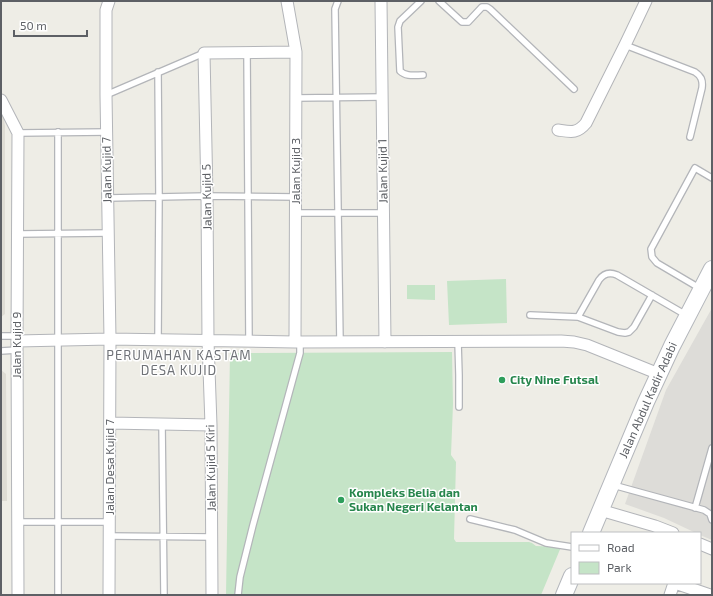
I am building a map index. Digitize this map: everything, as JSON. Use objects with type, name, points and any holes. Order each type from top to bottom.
[{"type":"main road","name":"Jalan Abdul Kadir Adabi","points":[[591,532],[646,402],[672,346],[712,269]]},
{"type":"main road","points":[[564,595],[571,578]]},
{"type":"street","name":"Jalan Kujid 7","points":[[109,1],[106,10],[106,95],[110,339]]},
{"type":"street","name":"Jalan Kujid 3","points":[[287,1],[296,52],[298,342]]},
{"type":"street","name":"Jalan Kujid 1","points":[[381,1],[385,342]]},
{"type":"street","points":[[558,130],[572,132],[581,129],[586,123],[626,45],[646,1]]},
{"type":"street","points":[[204,52],[296,52]]},
{"type":"street","name":"Jalan Kujid 5","points":[[204,52],[208,341]]},
{"type":"street","name":"Jalan Kujid 9","points":[[1,100],[18,133],[18,595]]},
{"type":"street","points":[[17,342],[110,339],[298,342],[561,341],[574,342],[587,346],[659,374]]},
{"type":"street","name":"Jalan Desa Kujid 7","points":[[109,595],[110,339]]},
{"type":"street","name":"Jalan Kujid 5 Kiri","points":[[208,341],[211,425],[212,595]]},
{"type":"street","points":[[110,423],[211,425]]},
{"type":"street","points":[[600,510],[654,529],[668,532]]},
{"type":"street","points":[[701,544],[712,549]]},
{"type":"street","points":[[670,595],[675,584]]},
{"type":"street","points":[[678,584],[710,595]]},
{"type":"lane","points":[[338,1],[335,9],[340,342]]},
{"type":"lane","points":[[421,1],[400,21],[398,27],[400,70],[402,73],[407,75],[422,75]]},
{"type":"lane","points":[[438,1],[462,22],[468,22],[482,8],[487,7],[574,89]]},
{"type":"lane","points":[[626,45],[694,72],[700,77],[702,80],[702,88],[690,137]]},
{"type":"lane","points":[[106,95],[204,52]]},
{"type":"lane","points":[[247,52],[249,341]]},
{"type":"lane","points":[[158,72],[158,340]]},
{"type":"lane","points":[[296,98],[382,96]]},
{"type":"lane","points":[[58,132],[58,595]]},
{"type":"lane","points":[[18,133],[107,132]]},
{"type":"lane","points":[[701,289],[657,263],[652,257],[651,250],[695,168],[712,178]]},
{"type":"lane","points":[[108,198],[207,196],[296,197]]},
{"type":"lane","points":[[296,213],[383,213]]},
{"type":"lane","points":[[18,234],[108,233]]},
{"type":"lane","points":[[578,317],[602,276],[609,273],[613,273],[630,282],[687,316]]},
{"type":"lane","points":[[530,315],[578,317],[622,333],[629,332],[652,295]]},
{"type":"lane","points":[[1,336],[17,342]]},
{"type":"lane","points":[[1,350],[17,342]]},
{"type":"lane","points":[[238,595],[240,577],[252,525],[300,353],[298,342]]},
{"type":"lane","points":[[458,342],[459,407]]},
{"type":"lane","points":[[162,424],[164,595]]},
{"type":"lane","points":[[695,508],[712,448]]},
{"type":"lane","points":[[611,484],[710,511],[712,520]]},
{"type":"lane","points":[[470,519],[515,530],[546,543],[571,547]]},
{"type":"lane","points":[[17,522],[109,522]]},
{"type":"lane","points":[[109,536],[212,537]]},
{"type":"shaded area","points":[[1,109],[5,126],[5,314],[1,317]]},
{"type":"shaded area","points":[[712,308],[712,540],[701,535],[701,532],[694,532],[664,518],[625,504],[666,390]]},
{"type":"shaded area","points":[[1,370],[6,374],[7,501],[1,501]]},
{"type":"green space","points":[[506,279],[507,323],[449,325],[447,281]]},
{"type":"green space","points":[[407,285],[435,285],[435,300],[407,299]]},
{"type":"green space","name":"Kompleks Belia dan Sukan Negeri Kelantan","points":[[452,352],[453,404],[451,455],[456,462],[454,539],[456,542],[529,542],[536,546],[561,547],[541,595],[226,595],[230,353]]},
{"type":"place","name":"City Nine Futsal","points":[[502,380]]},
{"type":"place","name":"Kompleks Belia dan Sukan Negeri Kelantan","points":[[341,500]]},
{"type":"district","name":"PERUMAHAN KASTAM DESA KUJID","points":[[179,362]]}]
